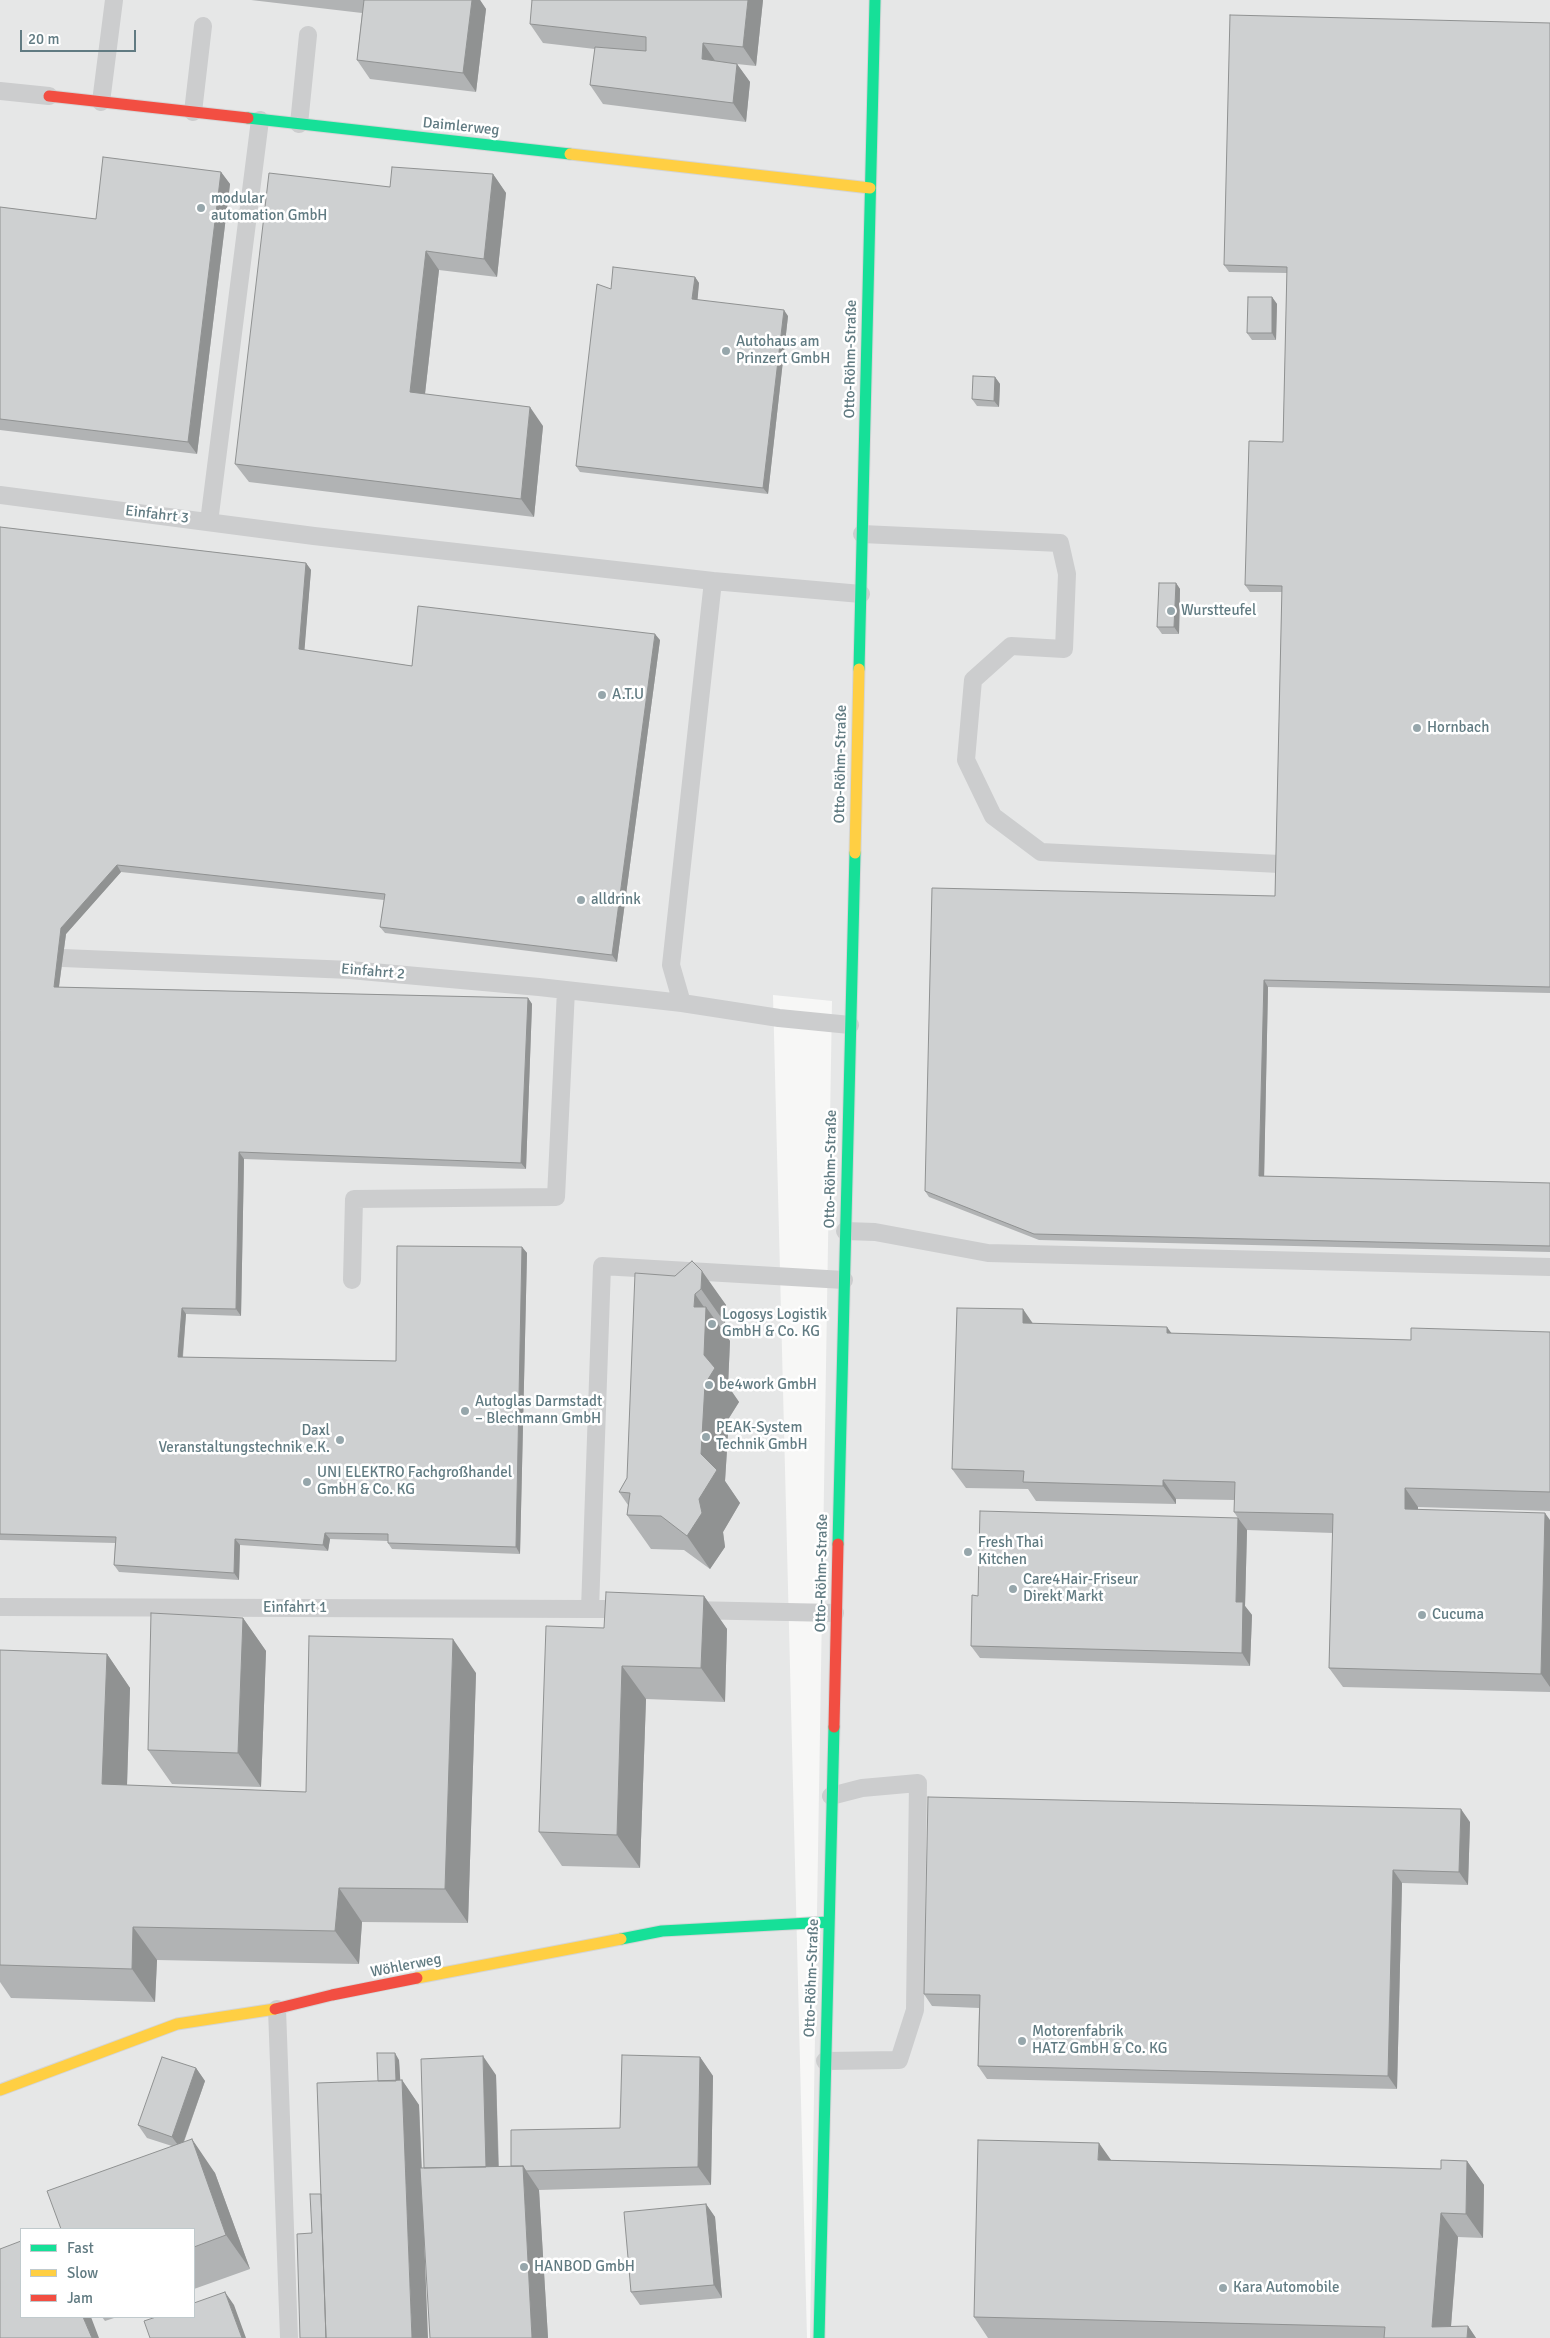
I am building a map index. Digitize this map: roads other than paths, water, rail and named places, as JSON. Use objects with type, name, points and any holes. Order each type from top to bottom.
[{"type":"street","name":"Otto-Röhm-Straße","points":[[819,2338],[875,0]]},
{"type":"street","name":"Daimlerweg","points":[[49,96],[870,188]]},
{"type":"street","name":"Wöhlerweg","points":[[0,2090],[177,2024],[277,2008],[332,1995],[662,1931],[828,1922]]},
{"type":"lane","points":[[100,102],[114,0]]},
{"type":"lane","points":[[193,112],[203,26]]},
{"type":"lane","points":[[299,124],[308,35]]},
{"type":"lane","points":[[0,91],[49,96]]},
{"type":"lane","points":[[209,522],[260,120]]},
{"type":"lane","name":"Einfahrt 3","points":[[0,495],[314,536],[713,581],[860,594]]},
{"type":"lane","points":[[862,534],[1060,543],[1068,574],[1064,649],[1011,646],[973,680],[966,760],[993,816],[1041,852],[1319,866]]},
{"type":"lane","points":[[682,1003],[671,965],[713,581]]},
{"type":"lane","name":"Einfahrt 2","points":[[62,958],[350,970],[566,990],[682,1003],[779,1018],[850,1025]]},
{"type":"lane","points":[[352,1280],[354,1199],[556,1198],[566,990]]},
{"type":"lane","points":[[845,1231],[875,1232],[988,1253],[1550,1267]]},
{"type":"lane","points":[[590,1609],[602,1266],[844,1280]]},
{"type":"lane","name":"Einfahrt 1","points":[[0,1607],[648,1609]]},
{"type":"lane","points":[[668,1610],[835,1613]]},
{"type":"lane","points":[[825,2061],[899,2060],[915,2010],[918,1783],[862,1788],[831,1796]]},
{"type":"lane","points":[[277,2008],[289,2338]]},
{"type":"place","name":"modular automation GmbH","points":[[201,208]]},
{"type":"place","name":"Autohaus am Prinzert GmbH","points":[[726,351]]},
{"type":"place","name":"Wurstteufel","points":[[1171,611]]},
{"type":"place","name":"A.T.U","points":[[602,695]]},
{"type":"place","name":"Hornbach","points":[[1417,728]]},
{"type":"place","name":"alldrink","points":[[581,900]]},
{"type":"place","name":"Logosys Logistik GmbH & Co. KG","points":[[712,1324]]},
{"type":"place","name":"be4work GmbH","points":[[709,1385]]},
{"type":"place","name":"Autoglas Darmstadt – Blechmann GmbH","points":[[465,1411]]},
{"type":"place","name":"PEAK-System Technik GmbH","points":[[706,1437]]},
{"type":"place","name":"Daxl Veranstaltungstechnik e.K.","points":[[340,1440]]},
{"type":"place","name":"UNI ELEKTRO Fachgroßhandel GmbH & Co. KG","points":[[307,1482]]},
{"type":"place","name":"Fresh Thai Kitchen","points":[[968,1552]]},
{"type":"place","name":"Care4Hair-Friseur Direkt Markt","points":[[1013,1589]]},
{"type":"place","name":"Cucuma","points":[[1422,1615]]},
{"type":"place","name":"Motorenfabrik HATZ GmbH & Co. KG","points":[[1022,2041]]},
{"type":"place","name":"HANBOD GmbH","points":[[524,2267]]},
{"type":"place","name":"Kara Automobile","points":[[1223,2288]]}]
